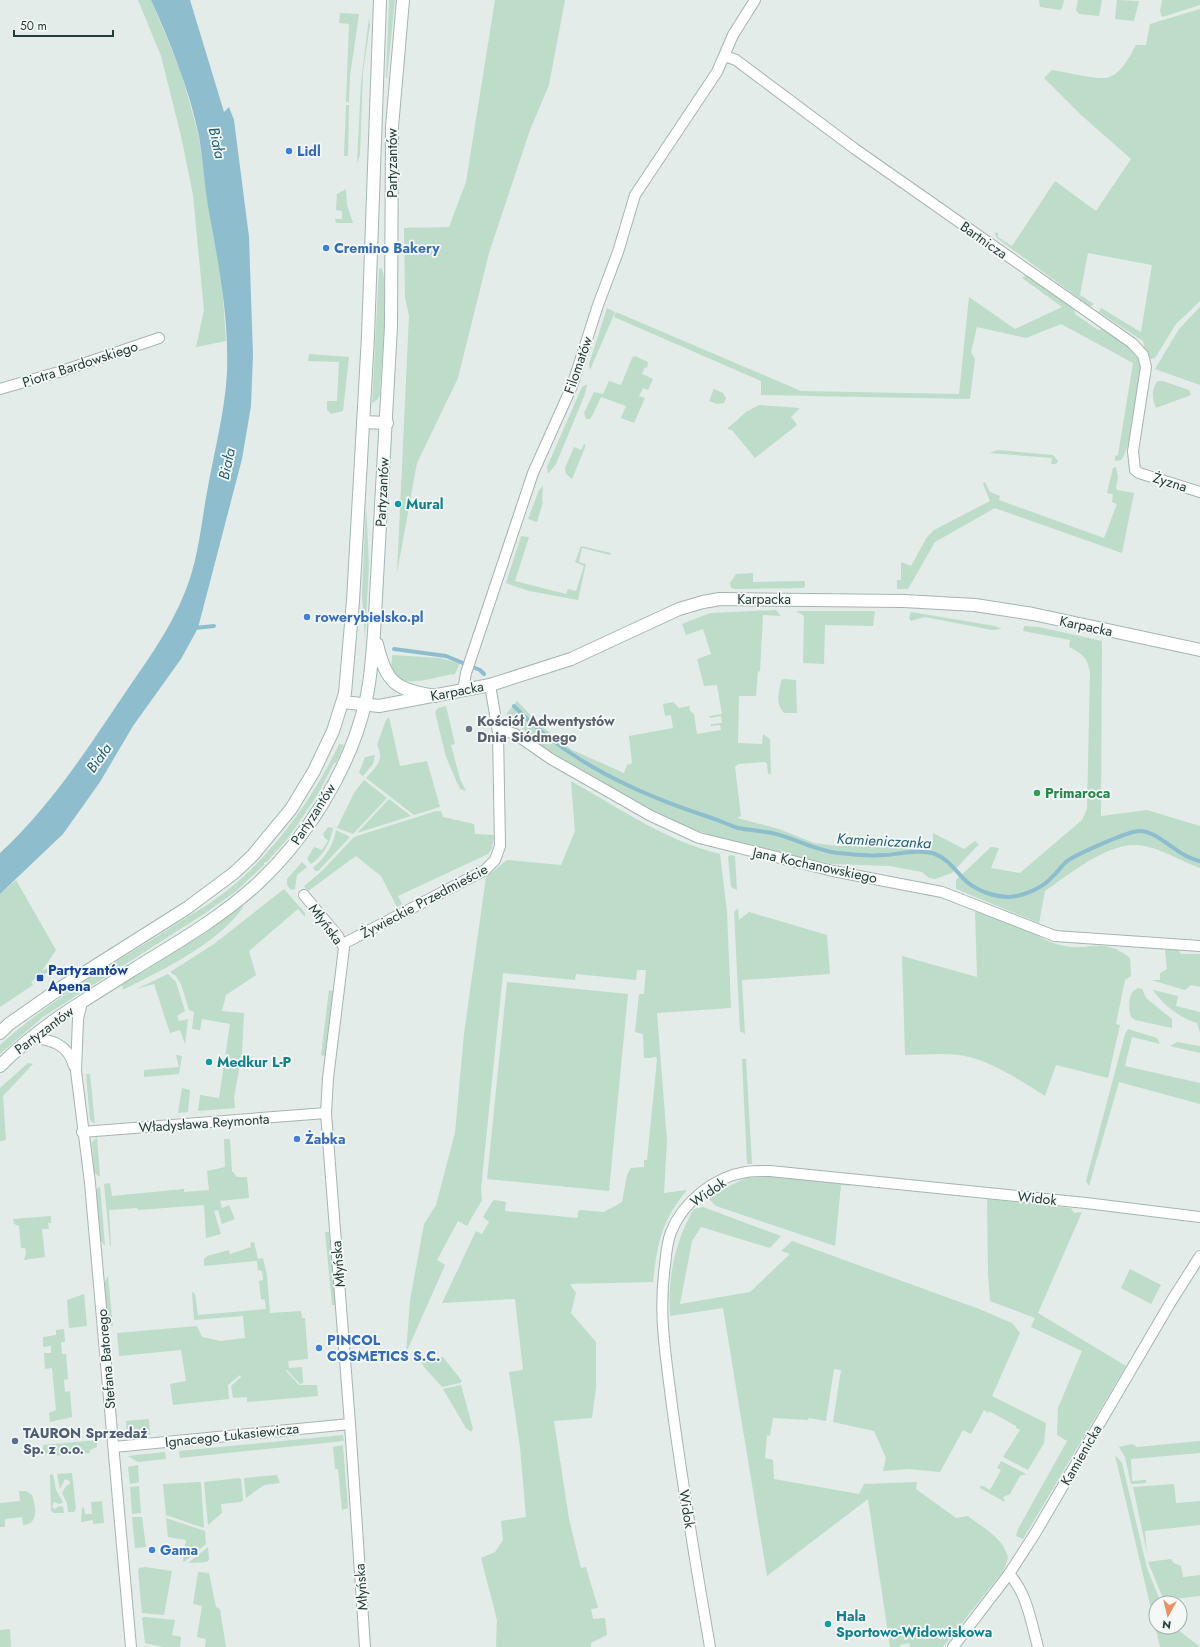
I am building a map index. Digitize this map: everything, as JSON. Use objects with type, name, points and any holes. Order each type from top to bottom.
[{"type":"main road","name":"Partyzantów","points":[[3,1029],[62,987],[213,890],[248,860],[272,834],[304,790],[324,753],[343,702],[350,648],[363,422],[380,0]]},
{"type":"main road","name":"Partyzantów","points":[[0,1066],[32,1037],[82,1002],[218,915],[255,886],[294,843],[323,802],[345,759],[365,706],[370,683],[374,633],[387,423],[392,297],[392,127],[403,0]]},
{"type":"main road","points":[[363,422],[387,423]]},
{"type":"main road","name":"Karpacka","points":[[343,702],[365,706],[383,705],[490,685],[571,659],[679,609],[720,599],[904,601],[975,605],[1034,614],[1200,650]]},
{"type":"main road","points":[[374,633],[383,667],[392,682],[406,690],[434,696]]},
{"type":"street","name":"Filomatów","points":[[463,690],[466,673],[533,473],[572,386],[598,305],[618,252],[635,195],[717,72],[733,35],[755,0]]},
{"type":"street","name":"Bartnicza","points":[[725,56],[736,60],[855,149],[1132,343],[1143,355],[1146,363],[1133,451],[1133,466],[1139,473]]},
{"type":"street","name":"Piotra Bardowskiego","points":[[0,389],[62,371],[159,338]]},
{"type":"street","name":"Żyzna","points":[[1139,473],[1200,492]]},
{"type":"street","points":[[490,685],[498,732]]},
{"type":"street","name":"Jana Kochanowskiego","points":[[498,732],[506,731],[515,734],[551,759],[651,816],[699,838],[834,871],[942,892],[1055,936],[1200,946]]},
{"type":"street","name":"Żywieckie Przedmieście","points":[[343,944],[485,870],[495,860],[500,846],[498,732]]},
{"type":"street","name":"Młyńska","points":[[304,895],[343,944],[344,951],[328,1078],[326,1113],[350,1424],[365,1647]]},
{"type":"street","name":"Stefana Batorego","points":[[82,1002],[78,1019],[76,1072],[90,1191],[131,1647]]},
{"type":"street","name":"Stefana Batorego","points":[[32,1037],[48,1040],[63,1046],[71,1055],[76,1072]]},
{"type":"street","name":"Władysława Reymonta","points":[[82,1132],[326,1113]]},
{"type":"street","name":"Widok","points":[[710,1647],[683,1482],[662,1326],[662,1284],[671,1232],[687,1206],[698,1196],[718,1182],[745,1172],[778,1171],[1086,1203],[1200,1217]]},
{"type":"street","name":"Kamienicka","points":[[952,1647],[1009,1574],[1020,1557],[1200,1256]]},
{"type":"street","name":"Ignacego Łukasiewicza","points":[[114,1447],[350,1424]]},
{"type":"street","points":[[1009,1574],[1018,1584],[1024,1596],[1038,1647]]},
{"type":"green space","points":[[138,0],[151,0],[181,72],[199,137],[208,203],[221,270],[226,341],[196,347],[204,310],[193,195],[181,136],[161,56]]},
{"type":"green space","points":[[389,0],[395,0],[386,78]]},
{"type":"green space","points":[[495,0],[565,0],[549,85],[530,130],[489,253],[458,378],[417,463],[397,573],[409,316],[405,297],[404,228],[449,227],[466,182]]},
{"type":"green space","points":[[1039,0],[1064,0],[1060,10],[1040,7]]},
{"type":"green space","points":[[1078,0],[1102,0],[1099,16],[1079,14],[1076,10]]},
{"type":"green space","points":[[1117,0],[1139,1],[1134,21],[1115,19]]},
{"type":"green space","points":[[1162,0],[1200,0],[1200,5],[1162,17],[1160,11]]},
{"type":"green space","points":[[1200,9],[1200,301],[1176,324],[1155,358],[1151,359],[1144,349],[1143,341],[1099,312],[1101,308],[1141,332],[1152,265],[1088,253],[1080,295],[1094,304],[1091,306],[997,238],[995,234],[996,232],[998,233],[998,237],[1012,246],[1055,181],[1096,211],[1131,159],[1080,114],[1044,78],[1052,70],[1093,77],[1110,77],[1120,70],[1136,45],[1146,45],[1150,24]]},
{"type":"green space","points":[[340,13],[359,14],[350,76],[349,102],[346,102],[349,24],[339,23]]},
{"type":"green space","points":[[369,18],[370,25],[363,72],[360,155],[357,163],[361,82]]},
{"type":"green space","points":[[346,105],[349,105],[348,156],[344,156]]},
{"type":"green space","points":[[346,189],[347,205],[353,223],[336,223],[335,219],[342,219],[342,211],[336,210],[337,194]]},
{"type":"green space","points":[[381,268],[384,275],[385,289],[382,368],[380,394],[378,399],[372,403],[379,269]]},
{"type":"green space","points":[[1027,274],[1074,307],[1075,314],[1098,330],[1103,329],[1123,342],[1132,349],[1139,358],[1140,378],[1136,410],[1129,442],[1121,460],[1115,461],[1115,456],[1118,455],[1133,363],[1061,324],[1026,338],[977,327],[971,352],[975,359],[970,399],[761,395],[761,381],[614,317],[616,312],[801,391],[959,394],[969,297],[1015,329],[1062,307],[1022,278]]},
{"type":"green space","points":[[1200,307],[1200,385],[1155,369],[1179,329]]},
{"type":"green space","points":[[607,308],[615,312],[590,370],[589,364]]},
{"type":"green space","points":[[309,354],[349,357],[343,411],[331,414],[327,410],[327,401],[337,401],[339,362],[308,361]]},
{"type":"green space","points":[[635,356],[648,362],[647,368],[645,367],[642,374],[653,379],[648,390],[643,388],[639,396],[645,398],[634,423],[621,418],[626,406],[601,397],[590,419],[586,419],[584,413],[594,392],[603,394],[609,381],[621,385],[632,358]]},
{"type":"green space","points":[[1158,381],[1163,381],[1189,390],[1191,395],[1156,408],[1153,394],[1154,387]]},
{"type":"green space","points":[[587,384],[585,394],[556,464],[548,474],[547,467],[582,387]]},
{"type":"green space","points":[[714,389],[723,393],[726,398],[724,403],[717,404],[709,401]]},
{"type":"green space","points":[[759,405],[800,408],[791,417],[797,425],[755,458],[732,430],[727,429],[746,412]]},
{"type":"green space","points":[[584,444],[586,445],[572,479],[566,474],[565,468],[574,447],[581,450]]},
{"type":"green space","points":[[998,450],[1053,455],[1058,461],[1056,464],[1051,464],[1052,458],[989,453]]},
{"type":"green space","points":[[1116,467],[1118,477],[1117,490],[1134,493],[1122,553],[995,508],[935,542],[908,589],[897,589],[897,580],[901,580],[901,562],[911,566],[927,537],[934,530],[990,501],[983,484],[985,482],[990,492],[1000,496],[999,500],[1104,538],[1117,504],[1112,502],[1113,494],[1107,493],[1113,468]]},
{"type":"green space","points":[[543,486],[543,502],[537,522],[528,519],[539,490]]},
{"type":"green space","points":[[366,505],[369,564],[365,639],[362,594]]},
{"type":"green space","points":[[521,536],[529,537],[515,581],[566,594],[568,589],[576,591],[584,566],[575,562],[581,546],[611,553],[610,555],[582,548],[579,562],[586,564],[578,600],[529,591],[506,583]]},
{"type":"green space","points":[[753,573],[753,582],[805,581],[805,586],[803,588],[731,588],[730,583],[736,574]]},
{"type":"green space","points":[[776,610],[781,616],[763,615],[760,671],[758,672],[756,696],[739,696],[738,743],[762,744],[763,734],[770,739],[771,774],[768,774],[767,764],[765,762],[738,764],[735,767],[741,816],[737,818],[779,829],[814,843],[838,846],[893,846],[933,843],[933,833],[964,849],[975,841],[979,844],[952,873],[935,879],[929,878],[922,872],[890,866],[831,864],[736,843],[683,826],[583,773],[524,734],[525,731],[508,717],[507,713],[517,701],[540,725],[572,750],[624,773],[627,765],[632,763],[629,736],[673,728],[671,715],[665,716],[663,704],[673,702],[679,708],[689,706],[690,711],[694,714],[697,734],[721,730],[720,725],[711,726],[711,724],[722,723],[721,716],[710,718],[709,716],[722,714],[717,685],[704,686],[697,659],[711,654],[703,629],[686,635],[682,624],[710,613]]},
{"type":"green space","points":[[796,611],[875,611],[873,626],[825,625],[824,664],[803,663],[804,616]]},
{"type":"green space","points":[[911,612],[995,626],[1002,629],[992,630],[925,617],[911,621],[909,618]]},
{"type":"green space","points":[[1024,626],[1039,627],[1102,641],[1101,816],[1147,810],[1200,826],[1200,868],[1145,846],[1125,846],[1113,849],[1088,861],[1045,891],[1039,923],[956,889],[956,880],[991,847],[999,848],[991,868],[1020,873],[1082,820],[1087,809],[1090,675],[1087,661],[1082,655],[1069,647],[1070,640],[1023,631]]},
{"type":"green space","points":[[392,655],[439,658],[460,663],[455,674],[425,680],[404,681],[397,677],[392,668]]},
{"type":"green space","points":[[783,679],[796,680],[797,713],[784,713],[779,705],[781,681]]},
{"type":"green space","points":[[446,706],[455,744],[451,745],[460,779],[466,791],[460,789],[446,757],[435,712],[438,708]]},
{"type":"green space","points":[[389,717],[400,766],[427,761],[440,807],[414,815],[366,778],[380,759],[377,745],[386,720]]},
{"type":"green space","points":[[339,744],[344,745],[336,763],[334,763],[318,794],[289,837],[266,863],[264,862],[264,865],[235,892],[207,912],[43,1017],[0,1054],[0,1045],[19,1028],[60,998],[207,905],[223,894],[246,874],[278,840],[292,822],[318,783]]},
{"type":"green space","points":[[375,755],[373,764],[363,776],[359,773],[365,757]]},
{"type":"green space","points":[[364,780],[387,798],[353,834],[337,828],[354,793]]},
{"type":"green space","points":[[571,781],[643,823],[681,841],[720,854],[727,912],[731,1008],[657,1013],[667,1141],[664,1193],[687,1190],[678,1201],[666,1222],[659,1243],[653,1282],[570,1284],[576,1293],[571,1313],[596,1342],[596,1387],[592,1418],[554,1421],[569,1519],[581,1568],[586,1567],[598,1608],[591,1609],[593,1619],[605,1618],[607,1635],[591,1643],[591,1647],[496,1647],[497,1620],[481,1558],[495,1552],[503,1540],[501,1521],[526,1517],[520,1447],[509,1372],[523,1370],[515,1299],[442,1303],[476,1231],[482,1234],[489,1222],[483,1217],[494,1200],[506,1202],[505,1211],[577,1218],[579,1210],[604,1212],[622,1202],[627,1175],[631,1168],[644,1167],[644,1160],[647,1160],[657,1059],[656,1057],[644,1058],[643,1034],[635,1032],[639,994],[644,994],[646,970],[637,970],[636,980],[576,974],[575,980],[503,973],[481,1189],[482,1200],[467,1226],[458,1221],[437,1260],[445,1265],[406,1353],[410,1300],[424,1224],[436,1205],[455,1133],[464,1034],[486,877],[507,860],[561,865],[575,831]]},
{"type":"green space","points":[[389,799],[411,816],[357,833]]},
{"type":"green space","points":[[436,811],[441,811],[443,817],[474,824],[475,834],[494,835],[492,848],[488,854],[398,896],[402,904],[397,907],[381,876],[356,856],[308,891],[304,886],[322,871],[354,837]]},
{"type":"green space","points":[[328,827],[333,828],[328,844],[320,857],[311,864],[307,859],[314,847],[322,850],[328,841],[323,834]]},
{"type":"green space","points":[[336,830],[350,837],[318,871],[315,871],[313,868],[322,860],[328,851]]},
{"type":"green space","points":[[730,855],[735,856],[737,890],[731,887],[728,857]]},
{"type":"green space","points":[[302,862],[307,867],[297,875],[295,889],[291,890],[287,885],[287,879]]},
{"type":"green space","points":[[16,880],[56,950],[42,971],[55,964],[56,966],[51,971],[41,974],[31,982],[33,985],[0,1007],[0,894]]},
{"type":"green space","points":[[284,889],[305,913],[305,917],[298,909],[249,951],[256,975],[226,995],[222,1011],[244,1013],[242,1053],[234,1098],[235,1108],[198,1111],[200,1095],[219,1098],[230,1024],[202,1019],[200,1030],[192,1029],[194,1012],[189,1010],[181,984],[176,976],[170,972],[214,944]]},
{"type":"green space","points":[[242,906],[243,908],[231,921],[204,945],[172,965],[123,990],[122,985],[204,934]]},
{"type":"green space","points":[[738,908],[739,920],[749,912],[827,935],[830,974],[742,980],[745,1034],[740,1031],[734,912]]},
{"type":"green space","points":[[979,909],[1024,928],[1055,944],[1070,947],[1111,947],[1130,958],[1131,976],[1125,980],[1116,1024],[1120,1025],[1108,1078],[1056,1065],[1045,1096],[988,1063],[969,1057],[961,1055],[937,1054],[905,1055],[902,956],[977,977],[975,912]]},
{"type":"green space","points":[[1177,948],[1181,954],[1200,954],[1200,987],[1191,985],[1185,990],[1151,980],[1160,980],[1160,973],[1167,969],[1166,949]]},
{"type":"green space","points":[[168,974],[176,982],[185,1011],[177,1016],[179,1021],[188,1019],[185,1044],[180,1030],[170,1033],[154,984],[136,989]]},
{"type":"green space","points":[[507,982],[628,994],[609,1191],[487,1179]]},
{"type":"green space","points":[[1138,988],[1142,989],[1146,998],[1172,1019],[1172,1028],[1135,1020],[1131,1017],[1129,1009],[1130,1000],[1132,993]]},
{"type":"green space","points":[[329,990],[333,991],[325,1056],[321,1055]]},
{"type":"green space","points":[[1153,990],[1178,996],[1176,1006],[1200,1012],[1200,1033],[1197,1023],[1172,1010]]},
{"type":"green space","points":[[1128,1029],[1157,1038],[1160,1044],[1132,1037],[1125,1066],[1200,1083],[1200,1104],[1119,1082],[1089,1186],[1086,1181],[1125,1034]]},
{"type":"green space","points":[[1177,1042],[1200,1046],[1200,1053],[1170,1046]]},
{"type":"green space","points":[[176,1055],[182,1056],[179,1074],[144,1077],[144,1070],[179,1067]]},
{"type":"green space","points":[[742,1059],[746,1059],[752,1164],[747,1164]]},
{"type":"green space","points":[[28,1063],[33,1064],[3,1096],[6,1140],[0,1141],[0,1088]]},
{"type":"green space","points":[[86,1074],[90,1074],[95,1124],[90,1120]]},
{"type":"green space","points":[[182,1088],[190,1090],[188,1112],[178,1113]]},
{"type":"green space","points":[[97,1137],[100,1177],[94,1172],[92,1142]]},
{"type":"green space","points":[[224,1139],[230,1139],[232,1171],[237,1177],[247,1177],[249,1198],[220,1201],[222,1208],[229,1205],[235,1219],[222,1224],[218,1210],[214,1211],[221,1234],[206,1238],[204,1205],[138,1210],[137,1208],[109,1210],[110,1246],[104,1184],[110,1183],[112,1196],[184,1189],[184,1192],[209,1190],[207,1171],[225,1167]]},
{"type":"green space","points":[[780,1176],[849,1183],[850,1186],[841,1185],[835,1246],[716,1206],[710,1200],[710,1196],[712,1194],[746,1178]]},
{"type":"green space","points":[[100,1186],[105,1246],[101,1241],[96,1190]]},
{"type":"green space","points":[[987,1199],[1071,1208],[1074,1213],[1082,1212],[1038,1313],[1126,1366],[1023,1539],[1016,1536],[1018,1529],[1067,1441],[1057,1435],[1058,1408],[1082,1351],[1031,1327],[1035,1318],[990,1301]]},
{"type":"green space","points":[[703,1207],[781,1236],[770,1248],[701,1227],[692,1241],[680,1304],[750,1292],[790,1254],[781,1251],[792,1241],[979,1309],[1012,1323],[1020,1333],[992,1396],[1046,1423],[1044,1443],[1028,1470],[1003,1457],[1020,1430],[1016,1428],[1016,1426],[989,1411],[988,1413],[984,1410],[971,1434],[963,1430],[940,1472],[908,1469],[883,1471],[886,1458],[874,1431],[833,1422],[841,1370],[834,1369],[826,1421],[809,1418],[808,1420],[773,1418],[770,1436],[767,1435],[765,1458],[773,1460],[774,1479],[859,1494],[864,1484],[917,1482],[916,1489],[956,1518],[968,1516],[998,1539],[1006,1551],[1008,1558],[1004,1570],[943,1647],[910,1647],[909,1643],[900,1645],[900,1647],[890,1647],[868,1499],[767,1576],[723,1308],[670,1316],[669,1302],[671,1274],[677,1247],[687,1221],[694,1209]]},
{"type":"green space","points":[[51,1216],[51,1223],[48,1223],[49,1229],[42,1229],[45,1257],[24,1260],[26,1253],[25,1248],[21,1248],[19,1226],[14,1224],[13,1219]]},
{"type":"green space","points":[[325,1232],[329,1232],[336,1305],[332,1305]]},
{"type":"green space","points":[[254,1242],[258,1259],[263,1258],[267,1276],[270,1313],[301,1311],[302,1318],[305,1318],[308,1359],[288,1361],[289,1368],[302,1367],[303,1383],[300,1384],[287,1370],[286,1371],[299,1385],[317,1385],[318,1396],[247,1402],[247,1397],[233,1398],[231,1386],[241,1377],[240,1375],[228,1385],[229,1399],[173,1405],[170,1384],[186,1381],[181,1350],[119,1356],[117,1333],[197,1326],[202,1337],[221,1341],[245,1338],[243,1316],[194,1320],[192,1292],[195,1294],[198,1315],[266,1309],[265,1300],[261,1299],[259,1281],[263,1280],[262,1271],[258,1270],[257,1261],[204,1266],[204,1259],[207,1256],[229,1250],[230,1254],[251,1247],[250,1243]]},
{"type":"green space","points":[[1130,1269],[1161,1285],[1151,1304],[1121,1288]]},
{"type":"green space","points":[[108,1276],[113,1327],[107,1323],[104,1283]]},
{"type":"green space","points":[[84,1294],[87,1326],[69,1328],[67,1300]]},
{"type":"green space","points":[[64,1329],[65,1342],[61,1342],[62,1354],[66,1354],[68,1379],[64,1380],[65,1392],[70,1391],[72,1417],[50,1422],[49,1413],[56,1410],[52,1368],[45,1369],[44,1353],[51,1353],[51,1346],[43,1347],[43,1337],[56,1335],[56,1330]]},
{"type":"green space","points":[[419,1357],[443,1357],[462,1381],[460,1383],[442,1387],[424,1367]]},
{"type":"green space","points":[[461,1385],[473,1429],[471,1432],[466,1428],[443,1389]]},
{"type":"green space","points":[[149,1419],[150,1435],[127,1437],[126,1421]]},
{"type":"green space","points":[[343,1435],[344,1441],[180,1458],[179,1451]]},
{"type":"green space","points":[[97,1440],[97,1447],[90,1450],[90,1453],[50,1456],[43,1452],[43,1445]]},
{"type":"green space","points":[[1200,1441],[1200,1453],[1131,1459],[1132,1481],[1146,1480],[1146,1483],[1131,1484],[1125,1457],[1119,1447],[1132,1444],[1137,1447]]},
{"type":"green space","points":[[343,1445],[348,1508],[342,1510],[338,1469],[335,1469],[333,1447]]},
{"type":"green space","points":[[165,1452],[166,1459],[138,1462],[128,1456]]},
{"type":"green space","points":[[1115,1455],[1122,1463],[1147,1568],[1158,1595],[1148,1596]]},
{"type":"green space","points":[[1001,1461],[1026,1474],[1020,1476],[1010,1494],[1003,1497],[1005,1502],[980,1488],[981,1485],[990,1490],[1001,1470],[997,1468]]},
{"type":"green space","points":[[138,1465],[139,1482],[130,1484],[128,1467]]},
{"type":"green space","points":[[72,1473],[76,1509],[74,1512],[68,1512],[67,1503],[62,1493],[66,1486],[70,1484],[70,1481],[65,1479],[60,1489],[57,1474]]},
{"type":"green space","points":[[53,1474],[56,1490],[63,1502],[60,1504],[54,1502],[52,1507],[55,1509],[59,1506],[63,1507],[64,1513],[54,1513],[51,1511],[50,1475]]},
{"type":"green space","points":[[277,1475],[280,1483],[264,1485],[246,1498],[244,1478]]},
{"type":"green space","points":[[241,1479],[243,1500],[241,1502],[221,1504],[222,1513],[208,1525],[204,1482]]},
{"type":"green space","points":[[201,1482],[204,1528],[166,1515],[163,1484]]},
{"type":"green space","points":[[1174,1484],[1176,1503],[1200,1501],[1200,1525],[1145,1531],[1147,1553],[1133,1487]]},
{"type":"green space","points":[[139,1486],[141,1513],[132,1514],[130,1487]]},
{"type":"green space","points":[[19,1491],[26,1491],[32,1495],[35,1504],[35,1514],[32,1522],[23,1525],[22,1517],[5,1519],[5,1527],[0,1527],[0,1503],[20,1501]]},
{"type":"green space","points":[[102,1501],[104,1523],[93,1524],[93,1520],[81,1522],[82,1508],[84,1507],[85,1514],[92,1514],[91,1502]]},
{"type":"green space","points":[[132,1517],[142,1517],[146,1547],[135,1548]]},
{"type":"green space","points":[[166,1518],[205,1531],[206,1544],[184,1562],[186,1540],[168,1537]]},
{"type":"green space","points":[[208,1547],[209,1559],[207,1562],[188,1563]]},
{"type":"green space","points":[[1171,1559],[1174,1563],[1181,1566],[1183,1577],[1200,1575],[1200,1596],[1188,1597],[1188,1595],[1162,1595],[1148,1562]]},
{"type":"green space","points":[[145,1567],[172,1571],[164,1615],[142,1613],[138,1571],[139,1568]]},
{"type":"green space","points":[[198,1572],[209,1573],[216,1607],[220,1609],[226,1647],[205,1647],[206,1639],[197,1637],[202,1606],[193,1604]]},
{"type":"green space","points":[[142,1618],[175,1620],[172,1635],[181,1637],[180,1647],[164,1647],[145,1643]]},
{"type":"green space","points":[[10,1629],[11,1647],[0,1647],[0,1630]]},
{"type":"green space","points":[[1157,1635],[1184,1635],[1200,1647],[1160,1647]]},
{"type":"water","name":"Biała","points":[[151,0],[190,0],[224,112],[229,107],[234,120],[249,237],[253,355],[251,406],[242,459],[198,628],[181,659],[133,726],[100,782],[63,834],[0,894],[0,853],[35,817],[81,758],[157,646],[179,606],[193,568],[196,555],[222,417],[227,372],[225,309],[207,197],[202,153],[195,118],[179,67]]},
{"type":"waterway","name":"Kamieniczanka","points":[[194,628],[214,626]]},
{"type":"waterway","name":"Kamieniczanka","points":[[394,649],[446,656],[480,670],[484,674]]},
{"type":"waterway","name":"Kamieniczanka","points":[[514,706],[534,726],[580,759],[604,774],[656,798],[738,828],[772,833],[830,852],[868,855],[917,852],[935,854],[948,862],[970,885],[986,893],[998,896],[1009,897],[1033,891],[1049,880],[1064,864],[1071,859],[1090,849],[1133,832],[1146,832],[1153,835],[1192,859],[1200,861]]},
{"type":"place","name":"Lidl","points":[[289,151]]},
{"type":"place","name":"Cremino Bakery","points":[[326,248]]},
{"type":"place","name":"Mural","points":[[398,504]]},
{"type":"place","name":"rowerybielsko.pl","points":[[307,617]]},
{"type":"place","name":"Kościół Adwentystów Dnia Siódmego","points":[[469,729]]},
{"type":"place","name":"Primaroca","points":[[1037,793]]},
{"type":"place","name":"Partyzantów Apena","points":[[40,978]]},
{"type":"place","name":"Medkur L-P","points":[[209,1062]]},
{"type":"place","name":"Żabka","points":[[297,1139]]},
{"type":"place","name":"PINCOL COSMETICS S.C.","points":[[319,1348]]},
{"type":"place","name":"TAURON Sprzedaż Sp. z o.o.","points":[[15,1441]]},
{"type":"place","name":"Gama","points":[[152,1550]]},
{"type":"place","name":"Hala Sportowo-Widowiskowa","points":[[828,1624]]}]
